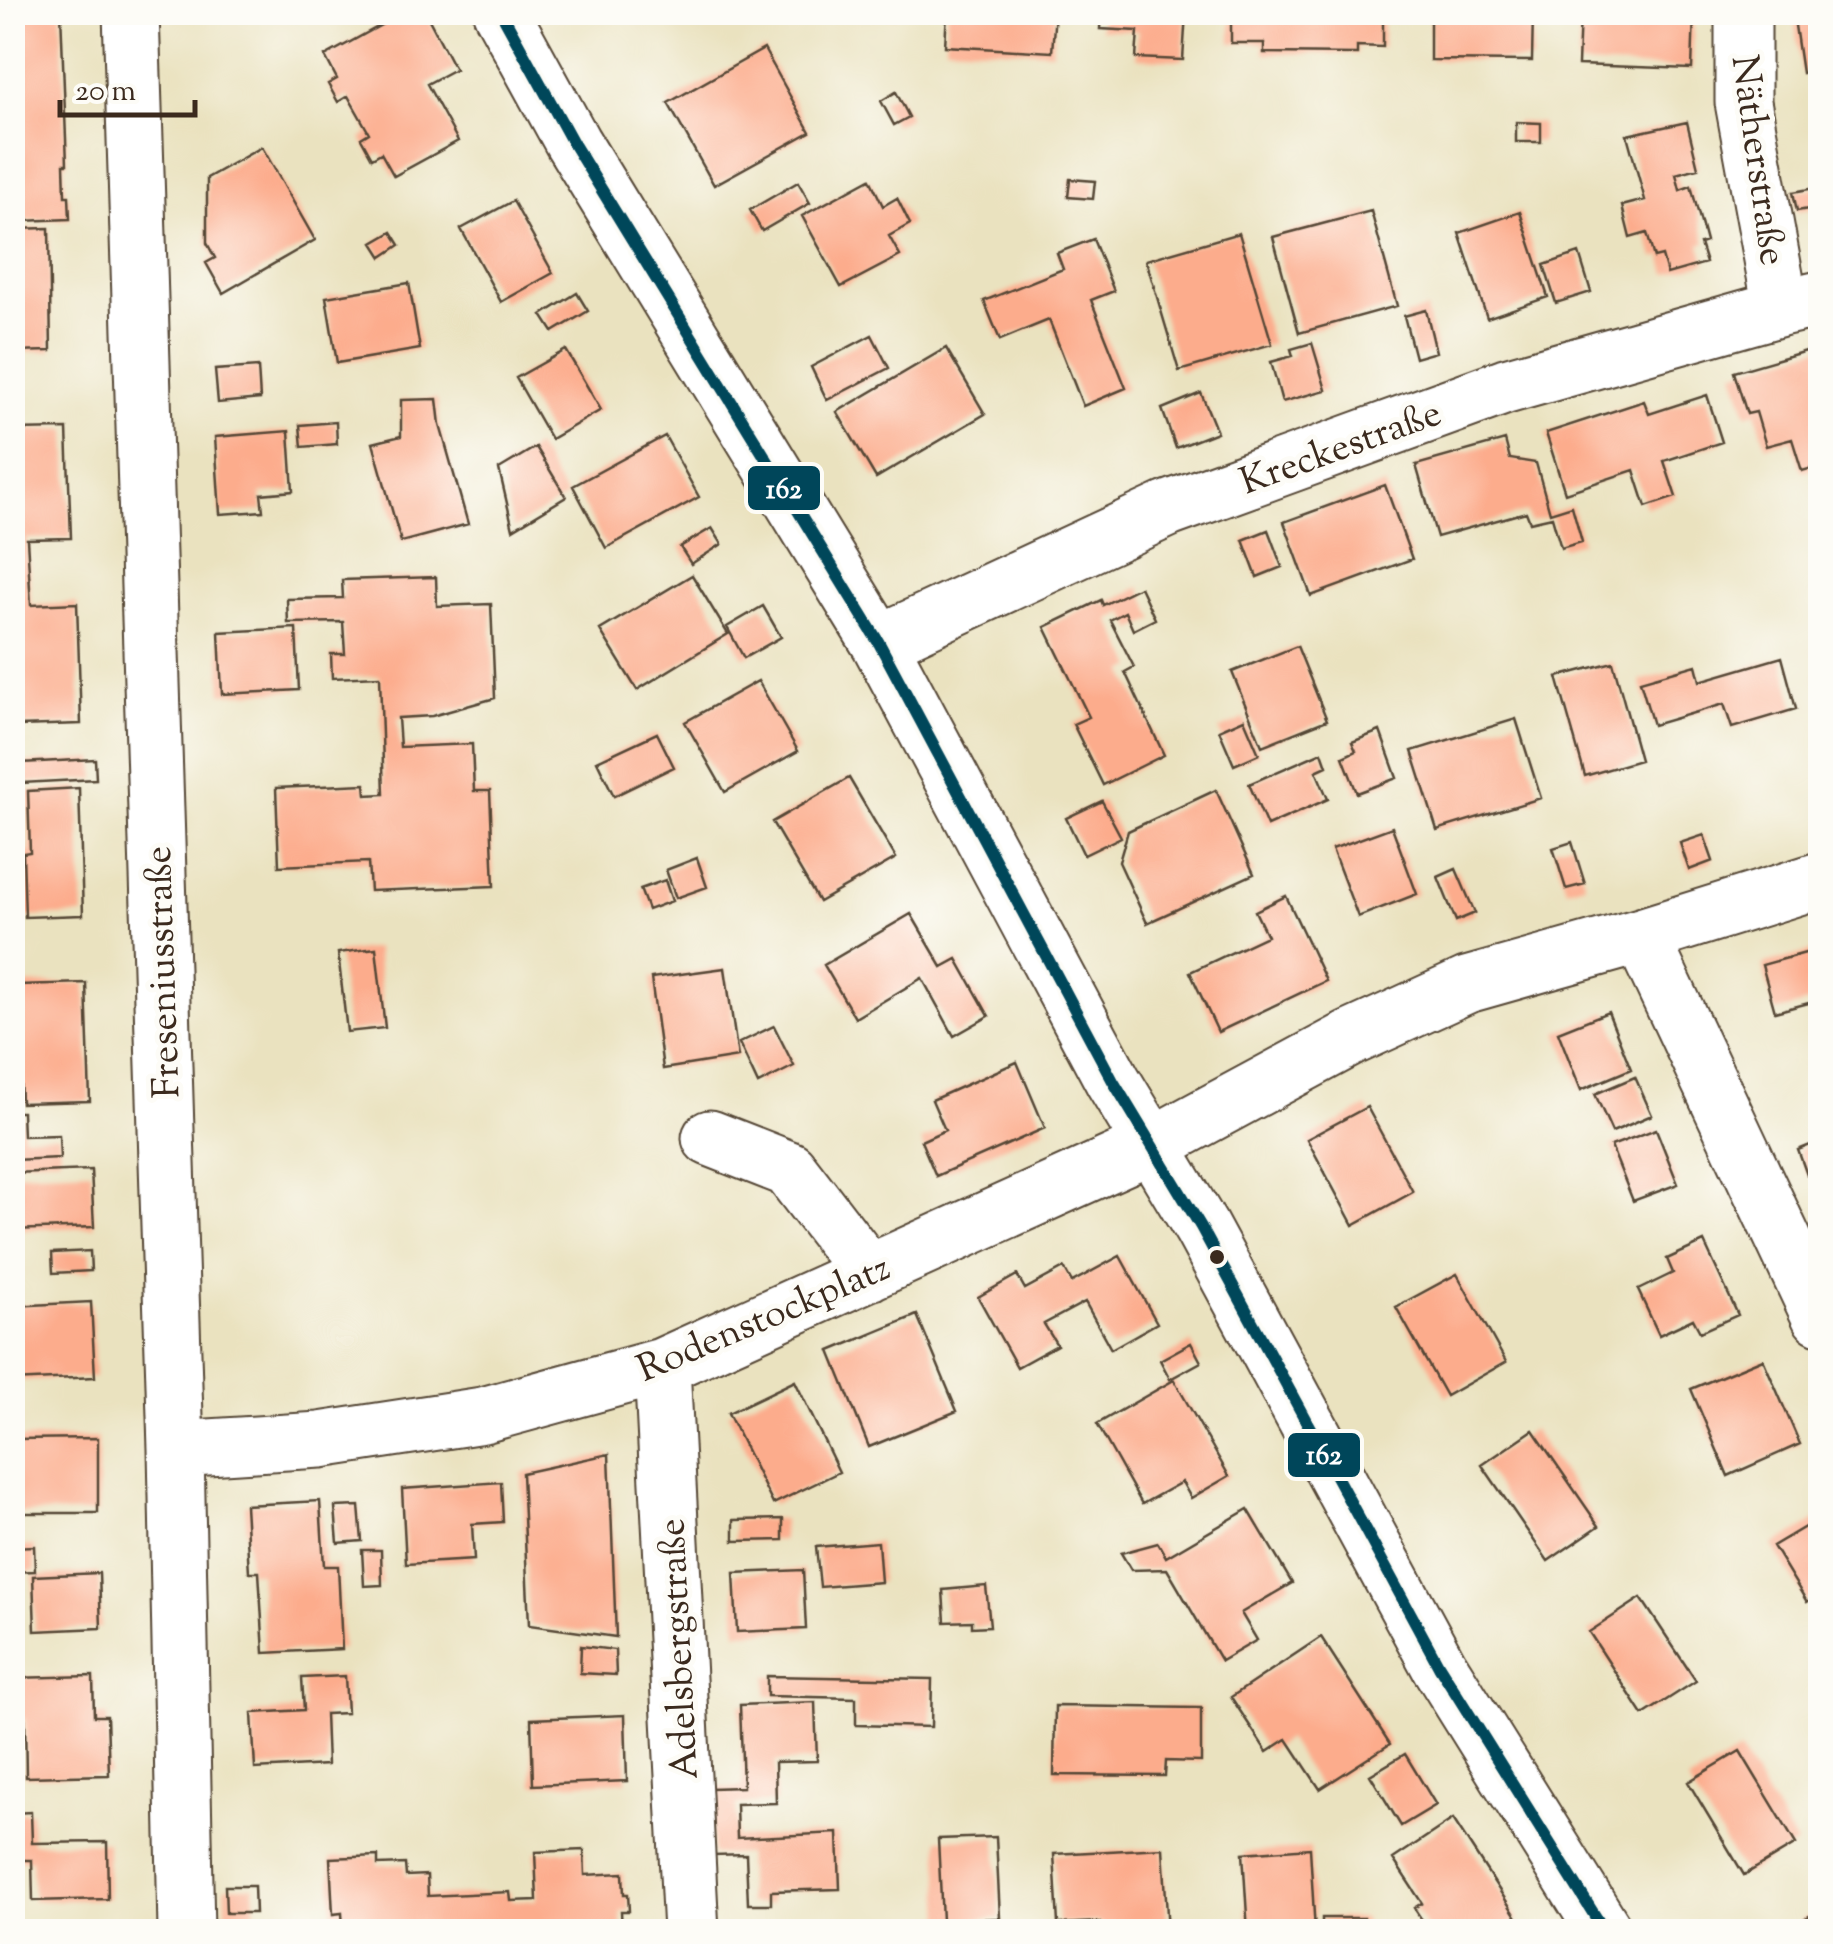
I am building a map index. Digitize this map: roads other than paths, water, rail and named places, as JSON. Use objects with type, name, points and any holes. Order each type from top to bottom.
[{"type":"street","name":"Freseniusstraße","points":[[130,12],[176,1449],[186,1932]]},
{"type":"street","points":[[501,12],[573,142],[879,643],[1113,1081],[1201,1227],[1439,1666],[1605,1932]]},
{"type":"street","name":"Nätherstraße","points":[[1742,12],[1743,102],[1801,303]]},
{"type":"street","name":"Kreckestraße","points":[[879,643],[1168,508],[1506,386],[1801,303]]},
{"type":"street","name":"Rodenstockplatz","points":[[176,1449],[320,1440],[483,1415],[662,1366],[1152,1145],[1351,1038],[1467,984],[1641,936],[1820,880]]},
{"type":"street","points":[[1641,936],[1820,1318]]},
{"type":"street","points":[[710,1138],[789,1170],[869,1273]]},
{"type":"street","name":"Adelsbergstraße","points":[[662,1366],[691,1932]]}]
